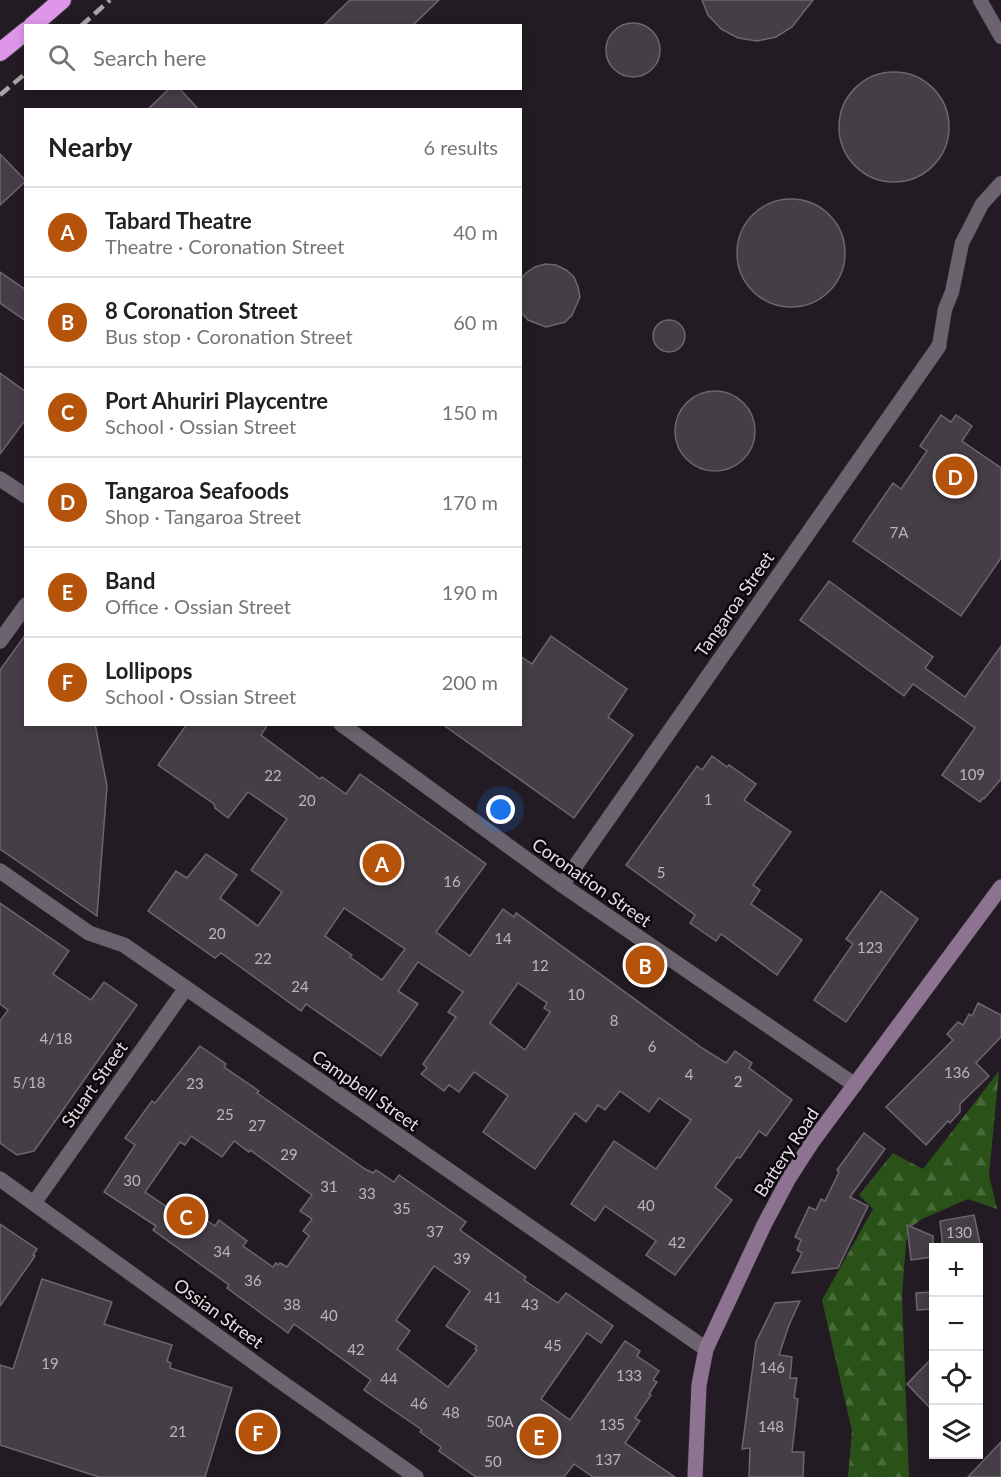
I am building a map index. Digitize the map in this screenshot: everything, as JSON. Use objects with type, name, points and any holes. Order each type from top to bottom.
[{"type":"highway","points":[[34,24],[62,0]]},
{"type":"highway","points":[[0,52],[24,33]]},
{"type":"street","name":"Tangaroa Street","points":[[562,885],[939,346]]},
{"type":"street","points":[[0,479],[24,495]]},
{"type":"street","points":[[0,641],[24,608]]},
{"type":"street","name":"Coronation Street","points":[[344,726],[562,885],[855,1084]]},
{"type":"street","name":"Campbell Street","points":[[0,871],[89,933],[124,945],[685,1337],[706,1349]]},
{"type":"street","name":"Battery Road","points":[[695,1477],[699,1384],[706,1349],[764,1225],[789,1178],[813,1141],[1001,887]]},
{"type":"street","name":"Stuart Street","points":[[34,1203],[186,988]]},
{"type":"street","name":"Ossian Street","points":[[0,1179],[416,1477]]},
{"type":"lane","points":[[980,0],[1001,37]]},
{"type":"lane","points":[[939,346],[945,309],[952,292],[962,243],[982,204],[1001,183]]},
{"type":"green space","points":[[999,1071],[989,1175],[997,1209],[968,1199],[922,1219],[911,1227],[906,1242],[902,1297],[909,1477],[848,1477],[852,1431],[822,1300],[873,1209],[859,1195],[893,1153],[923,1169]]},
{"type":"building","points":[[350,0],[439,0],[414,24],[325,24]]},
{"type":"building","points":[[702,0],[813,0],[792,27],[776,37],[757,41],[738,38],[721,29],[708,15]]},
{"type":"building","points":[[628,23],[638,23],[648,27],[656,35],[660,50],[656,65],[648,73],[638,77],[628,77],[618,73],[610,65],[606,55],[606,45],[610,35],[618,27]]},
{"type":"building","points":[[894,72],[915,77],[933,88],[944,106],[949,127],[944,148],[933,166],[915,177],[894,182],[873,177],[855,166],[844,148],[839,127],[844,106],[855,88],[873,77]]},
{"type":"building","points":[[168,90],[181,90],[197,108],[149,108]]},
{"type":"building","points":[[0,154],[24,179],[24,183],[0,205]]},
{"type":"building","points":[[791,199],[812,203],[829,215],[841,232],[845,253],[841,274],[829,291],[812,303],[791,307],[770,303],[753,291],[741,274],[737,253],[741,232],[753,215],[770,203]]},
{"type":"building","points":[[545,264],[556,265],[574,277],[580,297],[572,315],[565,322],[546,327],[528,320],[522,313],[522,278],[535,267]]},
{"type":"building","points":[[0,272],[24,289],[24,320],[0,303]]},
{"type":"building","points":[[669,320],[680,325],[685,336],[680,347],[669,352],[658,347],[653,336],[658,325]]},
{"type":"building","points":[[0,373],[24,391],[24,422],[0,454]]},
{"type":"building","points":[[715,391],[730,394],[743,403],[752,416],[755,431],[752,446],[743,459],[730,468],[715,471],[700,468],[687,459],[678,446],[675,431],[678,416],[687,403],[700,394]]},
{"type":"building","points":[[941,415],[951,422],[956,415],[972,426],[962,441],[1001,468],[1001,558],[961,616],[853,541],[893,483],[901,489],[927,451],[920,446]]},
{"type":"building","points":[[829,581],[933,657],[925,668],[965,697],[1001,646],[1001,779],[980,802],[942,775],[975,728],[913,684],[904,696],[800,620]]},
{"type":"building","points":[[551,636],[627,689],[608,717],[633,735],[574,818],[445,726],[522,726],[522,657],[532,664]]},
{"type":"building","points":[[24,637],[24,726],[95,726],[107,786],[97,916],[0,849],[0,670]]},
{"type":"building","points":[[186,726],[267,726],[261,735],[320,779],[322,777],[346,794],[360,774],[486,864],[436,932],[470,956],[503,909],[514,917],[516,913],[702,1048],[726,1063],[735,1051],[752,1063],[749,1068],[792,1100],[766,1136],[759,1131],[715,1187],[732,1200],[675,1275],[646,1255],[656,1241],[605,1206],[595,1221],[571,1204],[614,1141],[656,1169],[691,1120],[659,1098],[649,1112],[620,1091],[605,1110],[598,1105],[586,1122],[575,1113],[535,1169],[483,1132],[508,1096],[474,1072],[459,1092],[449,1085],[444,1091],[421,1074],[427,1068],[423,1064],[456,1017],[448,1012],[463,992],[418,962],[398,991],[418,1004],[381,1056],[306,1004],[301,1011],[221,953],[215,958],[148,911],[176,871],[187,878],[206,854],[237,875],[220,898],[258,926],[282,892],[251,870],[287,819],[248,792],[228,818],[215,808],[214,804],[158,765]],"holes":[[[344,908],[405,949],[382,980],[325,936]],[[518,983],[547,1003],[544,1008],[550,1012],[525,1050],[490,1023]]]},
{"type":"building","points":[[712,756],[756,784],[744,800],[791,832],[753,885],[760,890],[751,904],[802,940],[777,975],[721,934],[716,941],[690,923],[695,915],[626,865],[697,766],[702,770]]},
{"type":"building","points":[[881,891],[918,919],[846,1022],[814,1000],[853,944],[846,939]]},
{"type":"building","points":[[0,903],[69,951],[53,974],[91,1000],[104,982],[137,1005],[34,1151],[17,1155],[0,1143],[0,1021],[8,1010],[0,1004]]},
{"type":"building","points":[[978,1003],[1001,1015],[1001,1037],[976,1063],[989,1076],[960,1104],[960,1112],[950,1123],[948,1121],[926,1145],[886,1107],[953,1040],[947,1034],[958,1022],[963,1025],[969,1014],[972,1016]]},
{"type":"building","points":[[200,1046],[226,1064],[224,1067],[259,1091],[257,1093],[365,1169],[373,1173],[376,1170],[394,1182],[399,1175],[466,1222],[460,1230],[526,1277],[524,1280],[558,1303],[566,1293],[613,1326],[601,1343],[587,1333],[541,1399],[570,1420],[625,1341],[640,1351],[637,1356],[659,1371],[653,1380],[657,1382],[649,1394],[651,1395],[635,1418],[640,1421],[625,1443],[675,1477],[593,1477],[574,1464],[564,1477],[476,1477],[439,1451],[441,1447],[420,1432],[422,1430],[364,1390],[371,1380],[294,1324],[288,1333],[227,1288],[229,1285],[153,1230],[156,1226],[104,1192],[135,1145],[125,1138],[152,1101],[155,1103]],"holes":[[[191,1136],[222,1157],[234,1141],[312,1195],[300,1211],[312,1219],[303,1231],[309,1236],[287,1267],[280,1263],[278,1265],[276,1263],[273,1267],[243,1246],[247,1241],[219,1220],[215,1226],[182,1203],[176,1213],[145,1192],[180,1142],[185,1145]],[[434,1266],[470,1291],[446,1326],[477,1346],[475,1349],[477,1350],[448,1387],[397,1349],[410,1331],[396,1320]]]},
{"type":"building","points":[[864,1133],[885,1149],[850,1197],[868,1206],[838,1268],[792,1273],[802,1253],[797,1250],[801,1240],[795,1237],[809,1207],[816,1210],[821,1199],[825,1201],[839,1172],[837,1170]]},
{"type":"building","points":[[974,1215],[980,1243],[942,1243],[940,1221]]},
{"type":"building","points":[[0,1224],[37,1249],[33,1255],[35,1256],[0,1306]]},
{"type":"building","points":[[907,1225],[933,1236],[933,1243],[929,1243],[929,1258],[911,1260]]},
{"type":"building","points":[[42,1279],[112,1302],[104,1324],[172,1345],[167,1361],[171,1363],[170,1368],[232,1388],[205,1477],[99,1477],[0,1445],[0,1365],[13,1369]]},
{"type":"building","points":[[929,1292],[929,1309],[917,1310],[916,1293]]},
{"type":"building","points":[[800,1301],[779,1355],[792,1357],[790,1378],[797,1378],[794,1398],[798,1399],[792,1452],[804,1452],[803,1477],[749,1477],[750,1448],[742,1449],[756,1342],[775,1303]]},
{"type":"building","points":[[929,1361],[929,1407],[907,1384]]},
{"type":"building","points":[[1001,1442],[1001,1477],[968,1477]]},
{"type":"railway","points":[[83,24],[110,0]]},
{"type":"railway","points":[[0,95],[24,75]]},
{"type":"place","name":"Tangaroa Seafoods","points":[[955,476]]},
{"type":"place","name":"Tabard Theatre","points":[[382,863]]},
{"type":"place","name":"8 Coronation Street","points":[[645,965]]},
{"type":"place","name":"Port Ahuriri Playcentre","points":[[186,1216]]},
{"type":"place","name":"Lollipops","points":[[258,1432]]},
{"type":"place","name":"Band","points":[[539,1436]]}]
